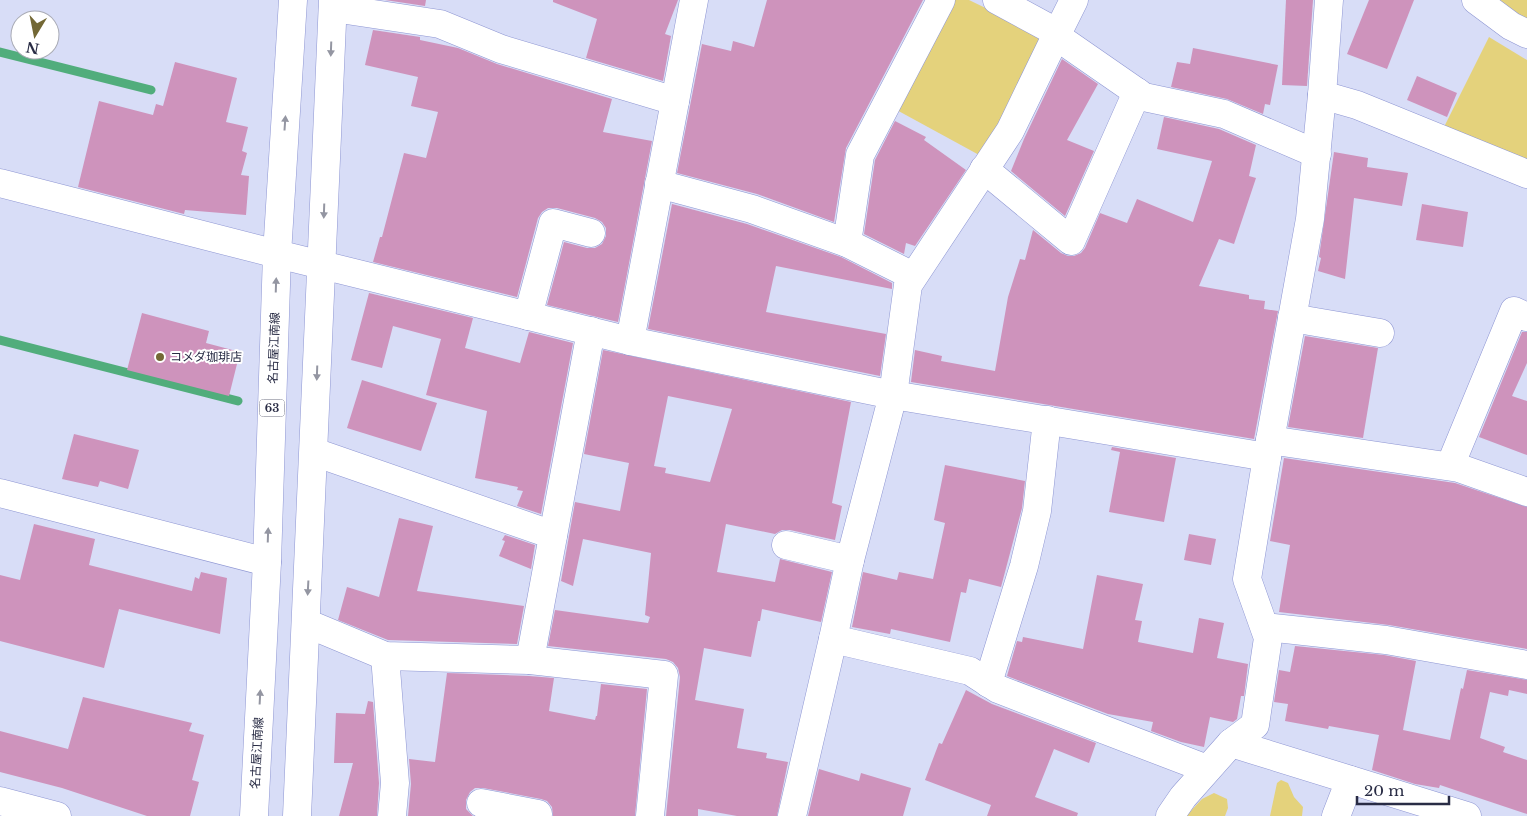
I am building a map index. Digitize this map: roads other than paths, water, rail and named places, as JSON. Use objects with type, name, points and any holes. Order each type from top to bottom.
[{"type":"street","name":"名古屋江南線","points":[[254,816],[267,562],[277,254],[293,0]]},
{"type":"street","points":[[630,341],[694,0]]},
{"type":"street","points":[[846,243],[860,155],[941,0]]},
{"type":"street","points":[[997,0],[1057,35],[1144,97],[1224,114],[1317,154]]},
{"type":"street","points":[[792,816],[850,560],[893,395],[908,285],[1010,131],[1074,0]]},
{"type":"street","points":[[1170,816],[1231,743],[1255,724],[1268,638],[1247,579],[1268,448],[1310,219],[1322,95],[1328,0]]},
{"type":"street","points":[[1476,0],[1511,26],[1527,34]]},
{"type":"street","points":[[297,816],[333,4],[440,24],[501,49],[675,100]]},
{"type":"street","points":[[984,169],[1071,241],[1136,92]]},
{"type":"street","points":[[1322,95],[1357,105],[1527,174]]},
{"type":"street","points":[[0,183],[591,332],[893,395],[1046,420],[1268,448],[1450,466],[1527,492]]},
{"type":"street","points":[[660,184],[752,209],[846,243],[914,276]]},
{"type":"street","points":[[528,316],[553,222],[591,233]]},
{"type":"street","points":[[1450,466],[1514,311],[1527,317]]},
{"type":"street","points":[[1292,318],[1380,333]]},
{"type":"street","points":[[530,660],[591,332]]},
{"type":"street","points":[[988,683],[1024,566],[1037,510],[1046,420]]},
{"type":"street","points":[[314,452],[553,535]]},
{"type":"street","points":[[0,493],[267,562]]},
{"type":"street","points":[[786,545],[850,560]]},
{"type":"street","points":[[306,623],[385,656],[530,660],[664,675],[650,816]]},
{"type":"street","points":[[1265,627],[1386,640],[1527,665]]},
{"type":"street","points":[[833,639],[970,671],[998,689],[1208,769]]},
{"type":"street","points":[[385,656],[395,783],[392,816]]},
{"type":"street","points":[[1231,743],[1467,816]]},
{"type":"street","points":[[1336,816],[1350,780]]},
{"type":"street","points":[[0,801],[57,816]]},
{"type":"street","points":[[482,803],[538,814],[537,816]]},
{"type":"waterway","points":[[0,52],[151,90]]},
{"type":"waterway","points":[[0,340],[238,401]]},
{"type":"place","name":"コメダ珈琲店","points":[[160,357]]}]
